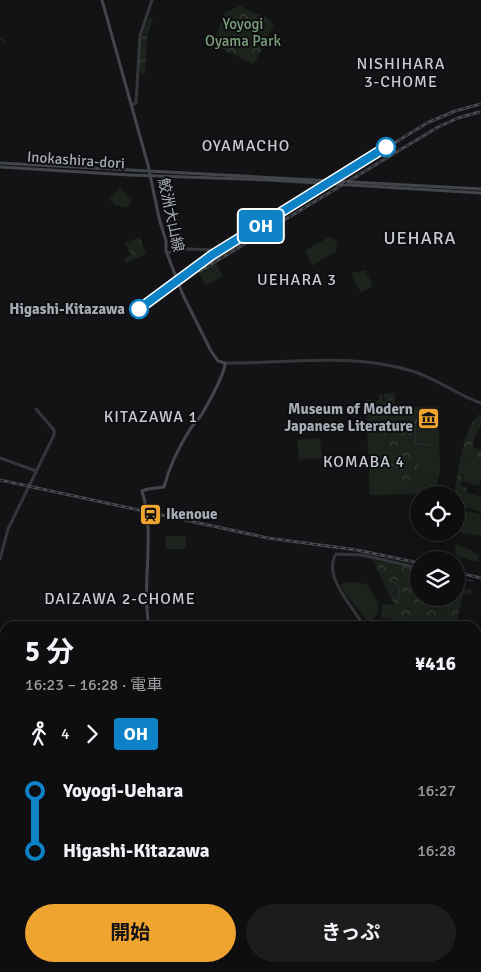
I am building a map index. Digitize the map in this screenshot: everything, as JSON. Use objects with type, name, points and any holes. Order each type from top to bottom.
[{"type":"main road","name":"鮫洲大山線","points":[[102,0],[150,174],[166,241],[166,254],[183,295],[211,351],[218,361],[225,363]]},
{"type":"main road","name":"Inokashira-dori","points":[[0,165],[481,191]]},
{"type":"main road","points":[[149,621],[148,516],[142,491],[164,488],[178,451],[190,430],[203,413],[222,376],[225,363]]},
{"type":"street","points":[[131,106],[136,103],[140,36],[152,0]]},
{"type":"street","points":[[166,254],[187,249],[214,250]]},
{"type":"street","points":[[225,363],[316,359],[380,363],[418,373],[481,404]]},
{"type":"street","points":[[0,560],[8,529],[54,435],[54,430],[36,409]]},
{"type":"street","points":[[0,458],[36,471]]},
{"type":"street","points":[[361,621],[342,594],[331,570],[336,554],[362,555],[410,566]]},
{"type":"green space","name":"Yoyogi Oyama Park","points":[[240,6],[270,20],[274,24],[254,64],[213,45],[224,13]]},
{"type":"green space","points":[[149,17],[153,19],[147,37],[145,74],[139,72],[142,36]]},
{"type":"green space","points":[[120,188],[133,200],[127,207],[116,206],[110,200]]},
{"type":"green space","points":[[140,237],[146,254],[126,263],[124,258],[131,255],[125,243]]},
{"type":"green space","points":[[327,238],[334,239],[337,243],[336,251],[312,266],[305,251]]},
{"type":"green space","points":[[216,263],[223,276],[206,286],[199,273]]},
{"type":"green space","points":[[365,270],[373,286],[361,293],[351,273]]},
{"type":"green space","points":[[395,393],[395,408],[438,406],[440,470],[437,486],[410,486],[410,494],[370,495],[367,422],[383,422],[384,394]]},
{"type":"green space","points":[[379,394],[383,394],[383,401],[388,402],[387,428],[380,434],[380,446],[385,450],[395,448],[399,450],[397,454],[387,456],[386,463],[389,475],[393,480],[403,483],[416,479],[419,471],[418,463],[415,456],[408,450],[408,440],[417,438],[418,442],[425,442],[427,441],[426,434],[418,434],[416,436],[416,429],[438,429],[440,470],[437,486],[410,486],[410,494],[370,495],[366,400],[379,400]]},
{"type":"green space","points":[[392,394],[395,394],[395,408],[412,408],[412,421],[407,425],[393,424],[390,410]]},
{"type":"green space","points":[[481,413],[481,427],[475,436],[472,447],[481,450],[481,459],[469,456],[460,485],[462,486],[456,486],[466,438],[475,419]]},
{"type":"green space","points":[[320,438],[322,458],[299,460],[297,440]]},
{"type":"green space","points":[[469,456],[481,459],[479,486],[462,481]]},
{"type":"green space","points":[[466,492],[481,497],[481,512],[465,507]]},
{"type":"green space","points":[[465,511],[481,514],[481,536],[465,533]]},
{"type":"green space","points":[[165,536],[186,536],[186,549],[166,549]]},
{"type":"green space","points":[[457,544],[473,551],[479,556],[477,562],[465,559],[465,551],[455,551]]},
{"type":"green space","points":[[373,560],[410,567],[410,606],[460,606],[457,621],[392,621],[394,604]]},
{"type":"green space","points":[[356,582],[368,585],[379,604],[378,614],[371,621],[367,621],[344,592],[341,585],[343,583]]},
{"type":"green space","points":[[465,588],[472,590],[471,595],[465,594]]},
{"type":"green space","points":[[382,604],[394,605],[393,619],[381,618]]},
{"type":"green space","points":[[411,614],[429,616],[428,621],[410,621]]},
{"type":"waterway","points":[[0,38],[5,42]]},
{"type":"waterway","points":[[415,425],[415,437]]},
{"type":"waterway","points":[[415,438],[416,444],[430,445]]},
{"type":"waterway","points":[[465,580],[473,581]]},
{"type":"waterway","points":[[392,581],[399,587],[399,601]]},
{"type":"railway","points":[[188,272],[212,255],[427,123],[455,111],[481,104]]},
{"type":"railway","points":[[200,271],[438,127],[458,118],[479,112]]},
{"type":"railway","points":[[0,480],[268,538],[357,550],[410,561]]},
{"type":"railway","points":[[465,574],[481,578]]},
{"type":"train","name":"OH","points":[[139,309],[212,255],[386,147]]},
{"type":"place","name":"Higashi-Kitazawa","points":[[139,309]]},
{"type":"place","name":"Museum of Modern Japanese Literature","points":[[429,418]]},
{"type":"place","name":"Ikenoue","points":[[150,514]]},
{"type":"district","name":"NISHIHARA 3-CHOME","points":[[401,72]]},
{"type":"district","name":"OYAMACHO","points":[[246,145]]},
{"type":"district","name":"UEHARA","points":[[420,238]]},
{"type":"district","name":"UEHARA 3","points":[[297,279]]},
{"type":"district","name":"KITAZAWA 1","points":[[151,416]]},
{"type":"district","name":"KOMABA 4","points":[[364,461]]},
{"type":"district","name":"DAIZAWA 2-CHOME","points":[[120,598]]}]
